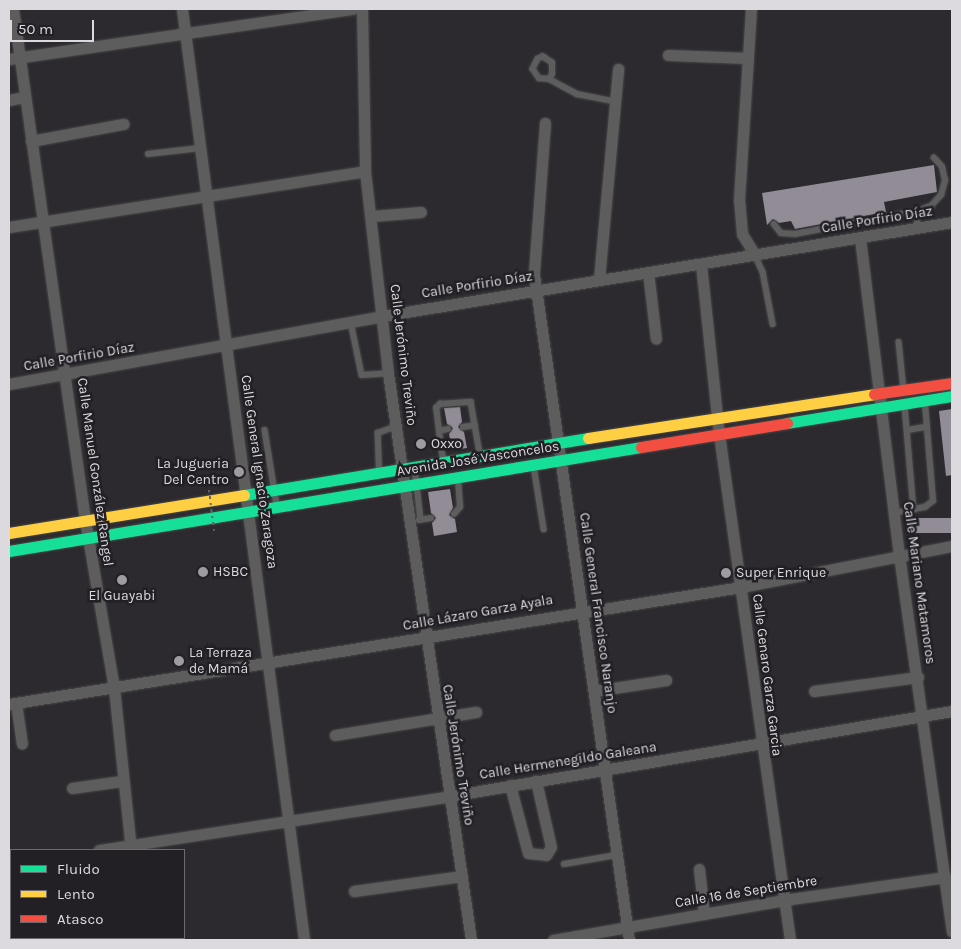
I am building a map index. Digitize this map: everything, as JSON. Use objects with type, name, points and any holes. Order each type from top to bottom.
[{"type":"main road","name":"Avenida José Vasconcelos","points":[[9,533],[481,458],[718,417],[952,383]]},
{"type":"main road","name":"Avenida José Vasconcelos","points":[[9,551],[952,396]]},
{"type":"street","name":"Calle Manuel González Rangel","points":[[13,9],[14,58],[25,97],[85,520],[114,688],[122,781],[131,848]]},
{"type":"street","name":"Calle General Ignacio Zaragoza","points":[[182,9],[248,495],[304,940]]},
{"type":"street","points":[[14,58],[185,31],[352,9]]},
{"type":"street","name":"Calle Jerónimo Treviño","points":[[362,9],[365,171],[372,216],[388,373],[404,486],[415,520],[425,638],[462,876],[470,940]]},
{"type":"street","points":[[751,9],[739,199],[742,234],[755,255]]},
{"type":"street","points":[[668,55],[748,58]]},
{"type":"street","points":[[600,279],[618,69]]},
{"type":"street","points":[[9,100],[25,97]]},
{"type":"street","name":"Calle General Francisco Naranjo","points":[[545,123],[534,274],[560,444],[603,770],[629,940]]},
{"type":"street","points":[[31,141],[124,124]]},
{"type":"street","points":[[9,227],[365,171]]},
{"type":"street","points":[[372,216],[421,212]]},
{"type":"street","name":"Calle Porfirio Díaz","points":[[9,384],[227,346],[382,316],[952,222]]},
{"type":"street","name":"Calle Mariano Matamoros","points":[[860,238],[899,555],[918,677],[952,931]]},
{"type":"street","name":"Calle Genaro Garza Garcia","points":[[701,264],[719,434],[741,587],[760,744],[790,940]]},
{"type":"street","points":[[648,272],[656,339]]},
{"type":"street","name":"Calle Lázaro Garza Ayala","points":[[12,704],[269,664],[583,610],[741,587],[952,546]]},
{"type":"street","points":[[814,691],[918,677]]},
{"type":"street","points":[[594,691],[666,680]]},
{"type":"street","points":[[12,704],[22,744]]},
{"type":"street","name":"Calle Hermenegildo Galeana","points":[[114,849],[131,848],[450,796],[952,711]]},
{"type":"street","points":[[335,735],[438,720],[476,712]]},
{"type":"street","points":[[72,788],[122,781]]},
{"type":"street","points":[[510,785],[528,853],[546,855],[551,848],[536,781]]},
{"type":"street","points":[[699,869],[704,914]]},
{"type":"street","points":[[354,891],[462,876]]},
{"type":"street","name":"Calle 16 de Septiembre","points":[[553,940],[784,900],[945,877]]},
{"type":"lane","points":[[548,79],[566,90],[614,101]]},
{"type":"lane","points":[[148,154],[201,148]]},
{"type":"lane","points":[[774,224],[781,233],[810,231],[916,211],[931,206],[941,195],[945,181],[942,167],[934,158]]},
{"type":"lane","points":[[916,211],[918,229]]},
{"type":"lane","points":[[810,231],[811,246]]},
{"type":"lane","points":[[755,255],[764,272],[772,324]]},
{"type":"lane","points":[[351,322],[362,375],[388,373]]},
{"type":"lane","points":[[899,342],[914,510]]},
{"type":"lane","points":[[894,513],[914,510],[930,504],[934,496],[924,388]]},
{"type":"lane","points":[[446,480],[436,408],[440,404],[471,402],[484,474]]},
{"type":"lane","points":[[463,427],[475,425]]},
{"type":"lane","points":[[380,490],[378,433],[397,426]]},
{"type":"lane","points":[[907,430],[927,427]]},
{"type":"lane","points":[[440,431],[448,429]]},
{"type":"lane","points":[[265,430],[277,508]]},
{"type":"lane","points":[[531,449],[544,529]]},
{"type":"lane","points":[[454,514],[461,502],[456,462]]},
{"type":"lane","points":[[415,468],[417,484],[415,520],[431,518]]},
{"type":"lane","points":[[564,864],[616,855]]},
{"type":"path","points":[[209,490],[214,531]]},
{"type":"shaded area","points":[[10,873],[10,939],[131,940],[9,940]]},
{"type":"building","points":[[934,165],[937,192],[884,202],[886,212],[795,229],[791,221],[779,223],[773,219],[767,225],[762,193]]},
{"type":"building","name":"Oxxo","points":[[460,407],[462,422],[458,427],[464,432],[467,448],[452,450],[449,434],[453,428],[447,424],[444,408]]},
{"type":"building","points":[[952,409],[952,475],[946,476],[939,411]]},
{"type":"building","points":[[450,489],[453,508],[449,515],[455,519],[457,532],[434,536],[432,523],[436,518],[431,513],[428,492]]},
{"type":"building","points":[[913,518],[952,518],[952,533],[913,533]]},
{"type":"traffic: fast","points":[[787,423],[952,396]]},
{"type":"traffic: fast","points":[[244,495],[588,438]]},
{"type":"traffic: fast","points":[[9,551],[641,447]]},
{"type":"traffic: slow","points":[[588,438],[874,394]]},
{"type":"traffic: slow","points":[[9,533],[244,495]]},
{"type":"traffic: jam","points":[[874,394],[952,383]]},
{"type":"traffic: jam","points":[[641,447],[787,423]]},
{"type":"place","name":"Oxxo","points":[[421,444]]},
{"type":"place","name":"La Jugueria Del Centro","points":[[239,472]]},
{"type":"place","name":"HSBC","points":[[203,572]]},
{"type":"place","name":"Super Enrique","points":[[726,573]]},
{"type":"place","name":"El Guayabi","points":[[122,580]]},
{"type":"place","name":"La Terraza de Mamá","points":[[179,661]]}]
